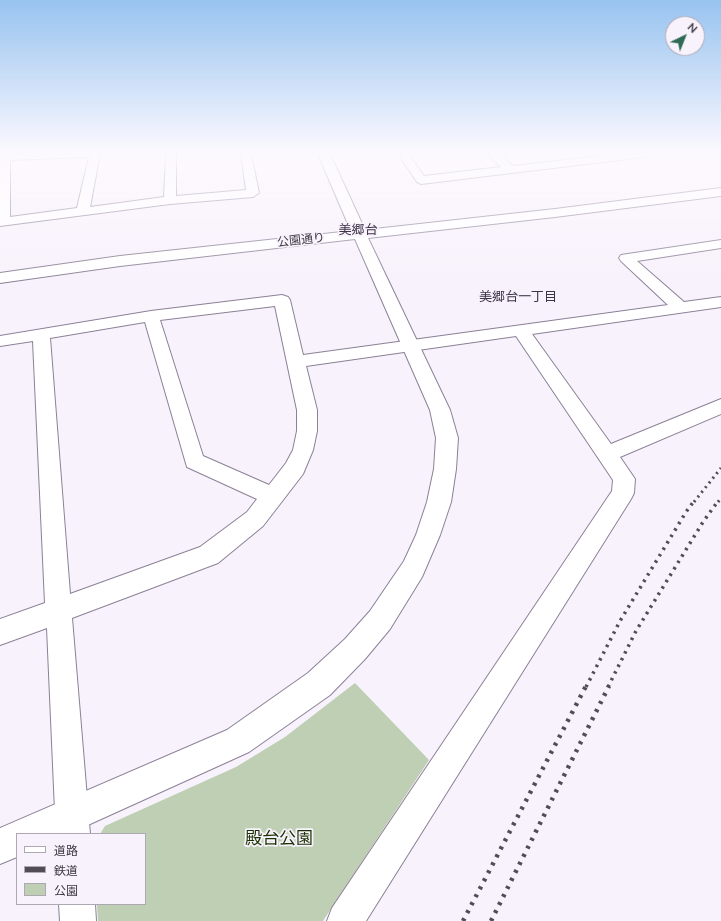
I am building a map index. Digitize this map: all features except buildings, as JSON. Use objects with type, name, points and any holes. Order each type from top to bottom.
[{"type":"street","points":[[2,197],[2,222],[170,200],[206,197]]},
{"type":"street","points":[[82,211],[85,197]]},
{"type":"street","points":[[32,833],[72,824],[238,740],[319,684],[355,649],[380,620],[413,569],[428,535],[439,502],[445,469],[447,438],[440,410],[410,347],[343,197]]},
{"type":"street","name":"公園通り","points":[[0,278],[358,230],[630,197]]},
{"type":"street","name":"公園通り","points":[[0,268],[119,251],[358,230],[673,197]]},
{"type":"street","points":[[681,308],[626,258],[721,244]]},
{"type":"street","points":[[0,341],[151,316],[282,300],[307,410],[307,431],[303,450],[295,468],[274,497],[255,519],[209,555],[175,570],[0,632]]},
{"type":"street","points":[[296,362],[721,302]]},
{"type":"street","points":[[151,316],[194,461],[274,497]]},
{"type":"street","points":[[345,921],[623,493],[624,479],[521,331]]},
{"type":"street","points":[[41,333],[72,824]]},
{"type":"street","points":[[607,454],[721,406]]},
{"type":"street","points":[[0,846],[16,839]]},
{"type":"street","points":[[77,905],[78,921]]},
{"type":"green space","name":"殿台公園","points":[[355,683],[429,760],[323,921],[98,921],[97,905],[146,905],[146,833],[101,833],[105,826],[236,767],[285,737]]},
{"type":"railway","points":[[694,502],[721,468]]},
{"type":"railway","points":[[718,502],[721,498]]},
{"type":"railway","points":[[586,687],[620,621],[694,501]]},
{"type":"railway","points":[[608,687],[636,631],[703,522],[718,501]]},
{"type":"railway","points":[[463,921],[586,686]]},
{"type":"railway","points":[[491,921],[609,686]]},
{"type":"district","name":"美郷台","points":[[358,230]]},
{"type":"district","name":"美郷台一丁目","points":[[518,297]]}]
